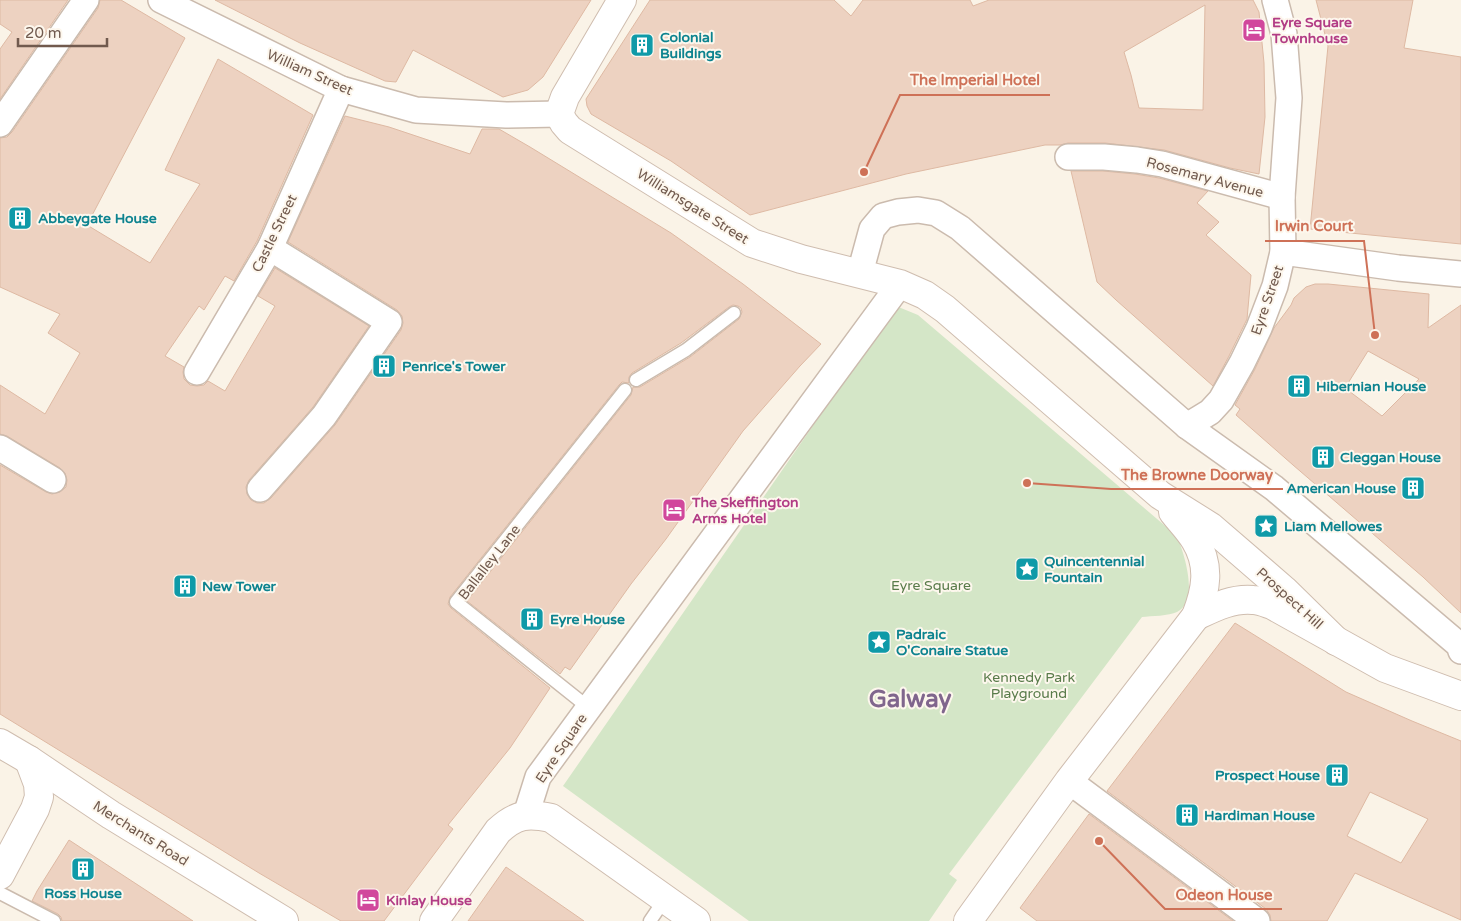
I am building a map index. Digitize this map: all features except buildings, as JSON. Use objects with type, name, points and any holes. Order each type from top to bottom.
[{"type":"main road","points":[[559,114],[565,97],[622,0]]},
{"type":"main road","name":"Williamsgate Street","points":[[559,114],[570,130],[752,243],[801,259],[900,284]]},
{"type":"main road","points":[[900,284],[925,295],[945,309],[1160,495],[1195,539],[1202,554],[1205,582],[1203,598],[1196,616],[1069,781],[968,921]]},
{"type":"main road","name":"Prospect Hill","points":[[1160,495],[1210,527],[1284,590],[1336,641]]},
{"type":"main road","name":"Prospect Hill","points":[[1196,616],[1218,605],[1237,601],[1253,600],[1272,605],[1385,668],[1461,696]]},
{"type":"main road","name":"Merchants Road","points":[[0,743],[29,760],[110,815],[284,921]]},
{"type":"main road","points":[[0,875],[35,809],[39,797],[38,784],[29,760]]},
{"type":"main road","points":[[434,921],[498,831],[508,822],[526,815],[551,818],[658,910],[696,921]]},
{"type":"street","points":[[0,124],[86,0]]},
{"type":"street","name":"William Street","points":[[161,0],[341,89],[416,110],[506,115],[559,114]]},
{"type":"street","name":"Eyre Street","points":[[1187,426],[1210,412],[1220,400],[1242,363],[1259,328],[1274,286],[1283,252],[1282,197],[1289,98],[1284,34],[1275,0]]},
{"type":"street","name":"Castle Street","points":[[197,372],[270,248],[341,89]]},
{"type":"street","name":"Rosemary Avenue","points":[[1068,157],[1104,157],[1162,164],[1282,197]]},
{"type":"street","points":[[860,273],[872,229],[883,216],[918,210],[936,213],[960,228],[1187,426],[1274,488],[1459,645],[1461,651]]},
{"type":"street","points":[[260,489],[324,416],[389,322],[270,248]]},
{"type":"street","points":[[1283,252],[1398,268],[1461,274]]},
{"type":"street","name":"Eyre Square","points":[[526,815],[538,777],[900,284]]},
{"type":"street","points":[[0,448],[53,480]]},
{"type":"street","points":[[1069,781],[1257,921]]},
{"type":"lane","points":[[636,380],[686,350],[734,314]]},
{"type":"lane","name":"Ballalley Lane","points":[[589,708],[456,602],[625,390]]},
{"type":"lane","points":[[0,893],[54,921]]},
{"type":"green space","name":"Eyre Square","points":[[896,306],[918,315],[1177,536],[1188,576],[1188,598],[1184,606],[1177,612],[1142,617],[949,874],[957,880],[929,921],[749,921],[563,786]]},
{"type":"place","name":"Eyre Square Townhouse","points":[[1254,30]]},
{"type":"place","name":"Colonial Buildings","points":[[642,45]]},
{"type":"place","name":"The Imperial Hotel","points":[[864,172]]},
{"type":"place","name":"Abbeygate House","points":[[20,218]]},
{"type":"place","name":"Irwin Court","points":[[1375,335]]},
{"type":"place","name":"Penrice's Tower","points":[[384,366]]},
{"type":"place","name":"Hibernian House","points":[[1299,386]]},
{"type":"place","name":"Cleggan House","points":[[1323,457]]},
{"type":"place","name":"The Browne Doorway","points":[[1027,483]]},
{"type":"place","name":"American House","points":[[1413,488]]},
{"type":"place","name":"The Skeffington Arms Hotel","points":[[674,510]]},
{"type":"place","name":"Liam Mellowes","points":[[1266,526]]},
{"type":"place","name":"Quincentennial Fountain","points":[[1027,569]]},
{"type":"place","name":"New Tower","points":[[185,586]]},
{"type":"place","name":"Eyre House","points":[[532,619]]},
{"type":"place","name":"Padraic O'Conaire Statue","points":[[879,642]]},
{"type":"place","name":"Prospect House","points":[[1337,775]]},
{"type":"place","name":"Hardiman House","points":[[1187,815]]},
{"type":"place","name":"Odeon House","points":[[1099,841]]},
{"type":"place","name":"Ross House","points":[[83,869]]},
{"type":"place","name":"Kinlay House","points":[[368,900]]},
{"type":"district","name":"Galway","points":[[910,699]]},
{"type":"park label","name":"Kennedy Park Playground","points":[[1029,686]]}]
